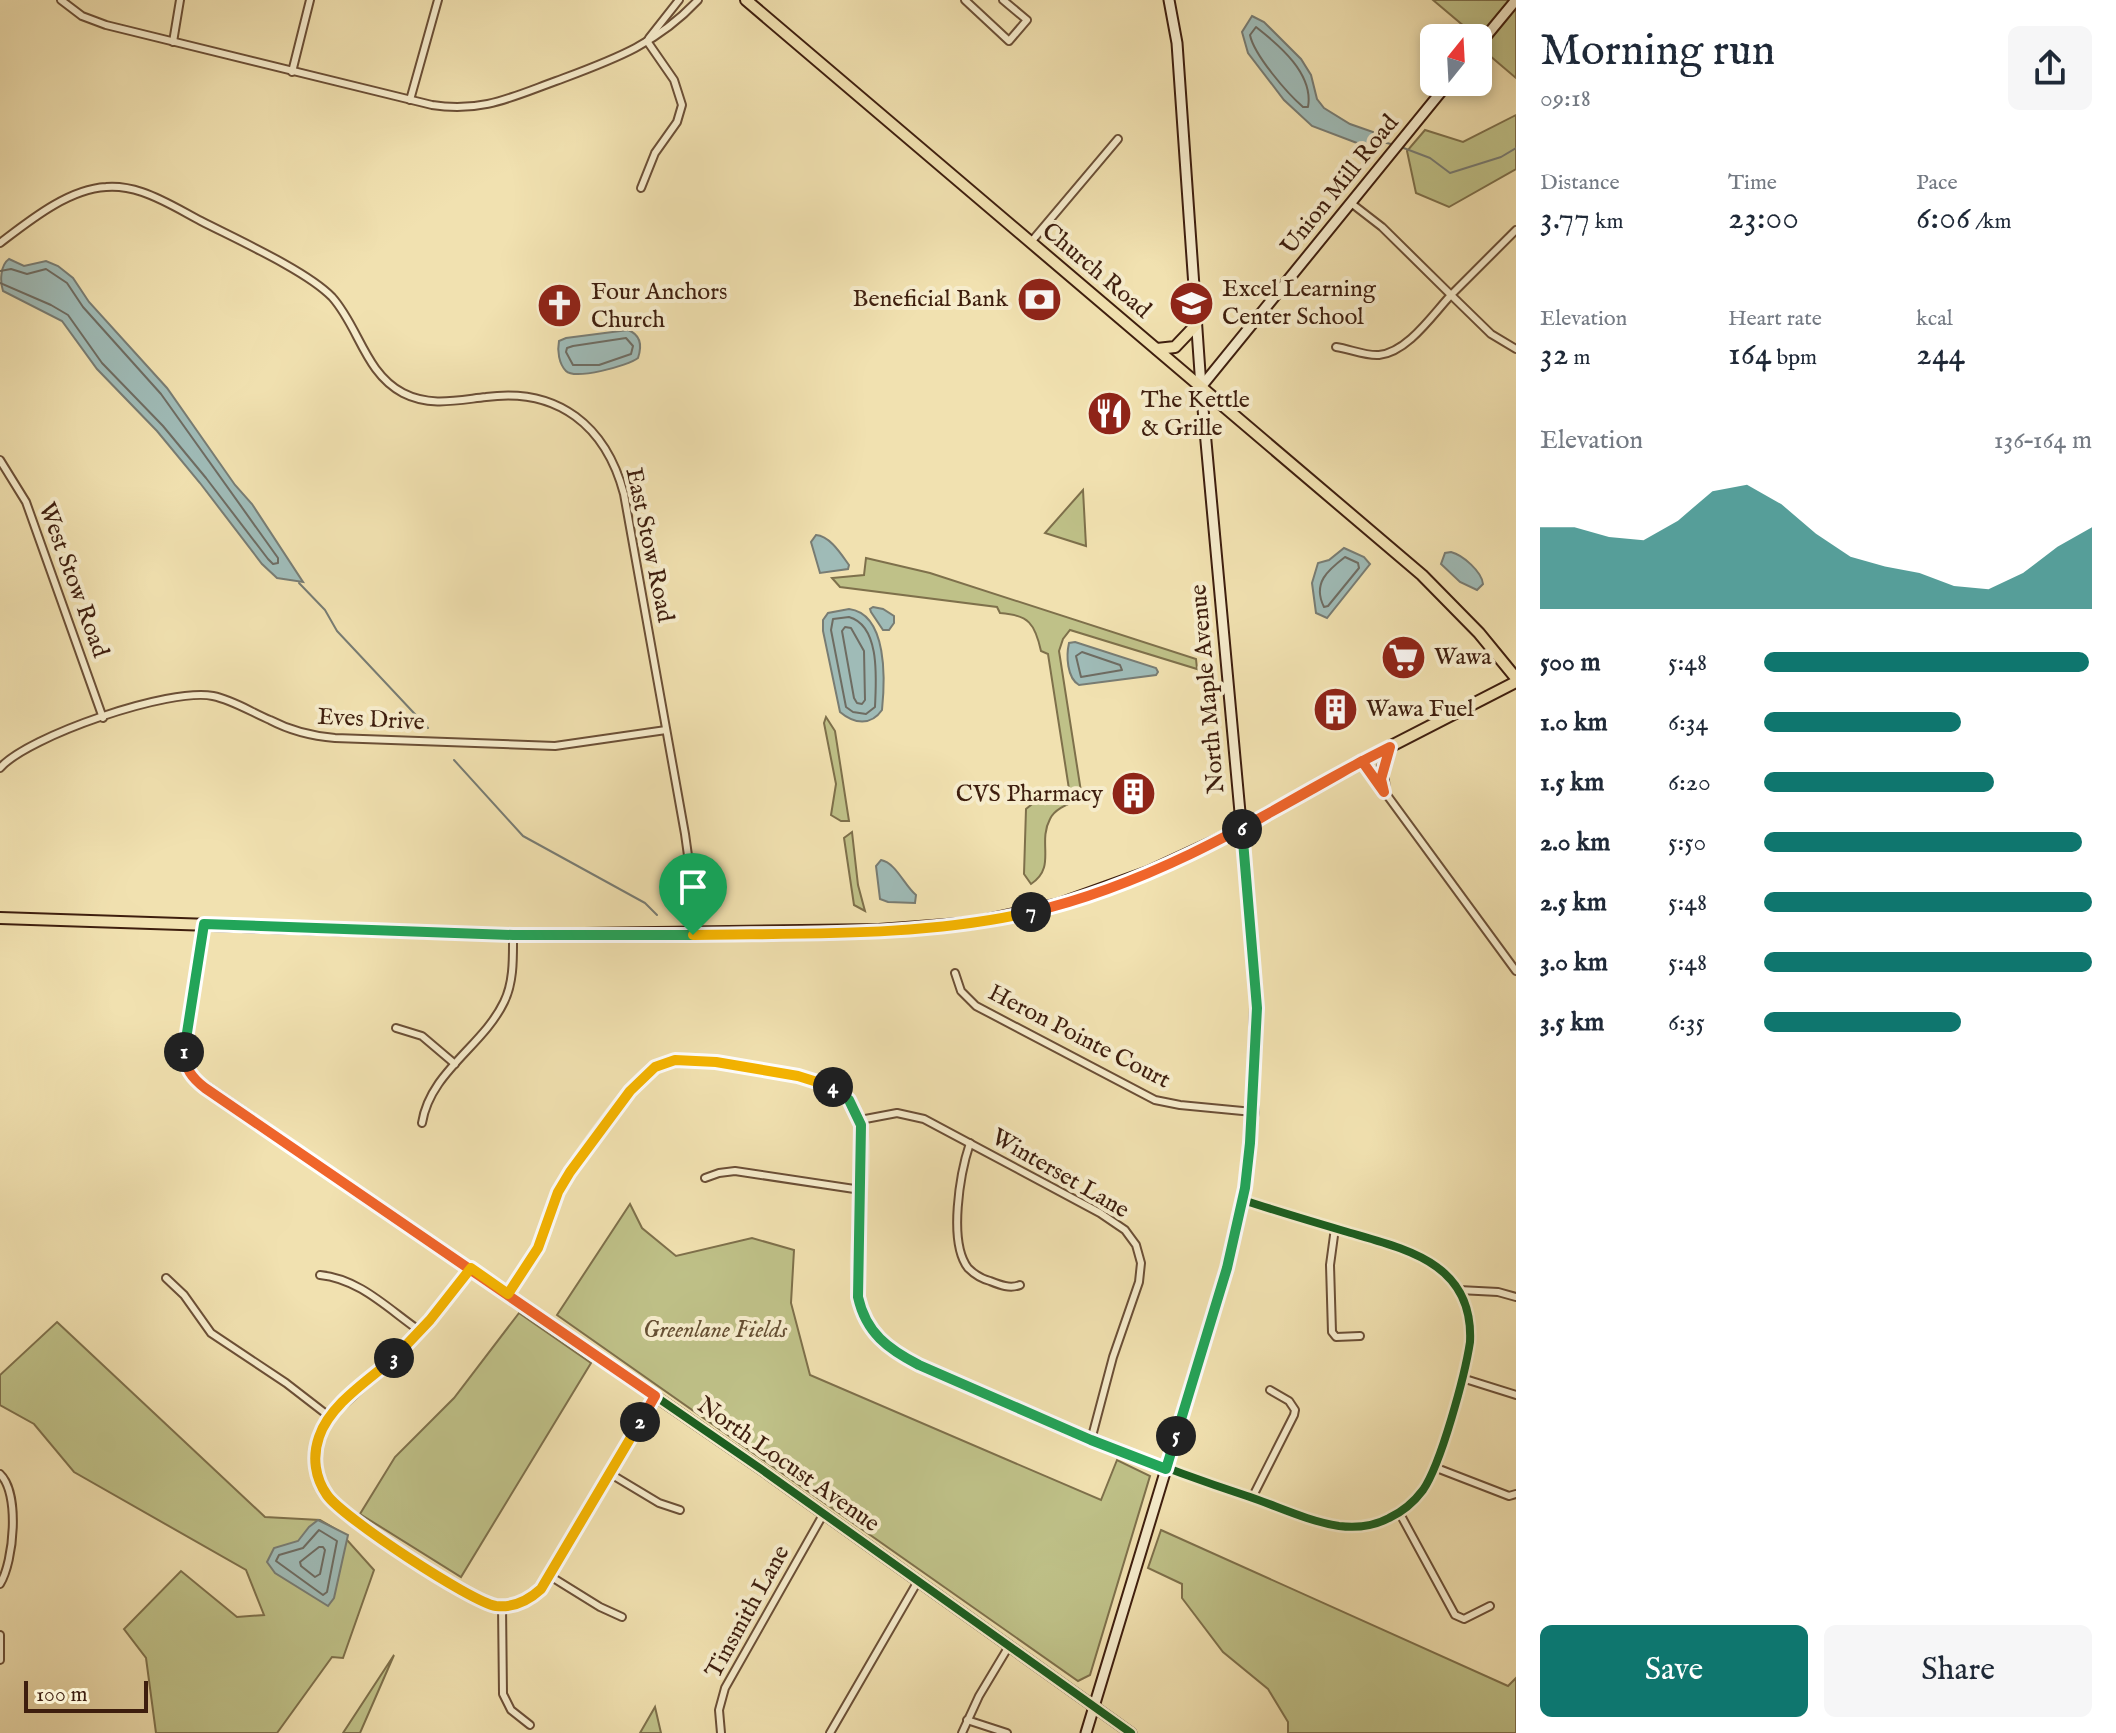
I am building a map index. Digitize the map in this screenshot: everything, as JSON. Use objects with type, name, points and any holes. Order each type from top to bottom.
[{"type":"main road","name":"Church Road","points":[[746,0],[1422,575],[1479,633],[1516,680]]},
{"type":"main road","name":"North Maple Avenue","points":[[1086,1733],[1227,1268],[1243,1200],[1253,1112],[1257,1008],[1201,387],[1177,43],[1169,0]]},
{"type":"main road","points":[[1492,29],[1516,0]]},
{"type":"main road","name":"Union Mill Road","points":[[1201,387],[1438,96]]},
{"type":"main road","points":[[1157,349],[1175,347],[1196,325]]},
{"type":"main road","points":[[0,918],[513,935],[693,935],[879,930],[996,919],[1039,910],[1097,892],[1241,829],[1516,680]]},
{"type":"main road","points":[[1384,792],[1381,779],[1390,747]]},
{"type":"main road","name":"North Locust Avenue","points":[[204,924],[184,1056],[186,1068],[194,1079],[824,1513],[1131,1733]]},
{"type":"street","points":[[61,0],[94,21],[410,100],[463,108],[492,105],[605,64],[666,31],[698,0]]},
{"type":"street","points":[[173,42],[180,0]]},
{"type":"street","points":[[292,72],[310,0]]},
{"type":"street","points":[[410,100],[438,0]]},
{"type":"street","points":[[647,41],[679,0]]},
{"type":"street","points":[[965,0],[1009,41],[1027,20],[1003,0]]},
{"type":"street","points":[[641,188],[655,153],[677,122],[682,105],[674,80],[647,41]]},
{"type":"street","points":[[1031,242],[1118,139]]},
{"type":"street","name":"East Stow Road","points":[[0,243],[81,192],[105,187],[141,191],[223,232],[318,286],[339,305],[373,367],[403,393],[444,402],[502,395],[531,397],[560,406],[591,429],[606,448],[620,477],[689,863],[693,935]]},
{"type":"street","points":[[1351,203],[1382,227],[1491,334],[1516,349]]},
{"type":"street","points":[[1336,347],[1369,354],[1388,353],[1413,335],[1516,230]]},
{"type":"street","name":"West Stow Road","points":[[0,460],[26,502],[103,718]]},
{"type":"street","name":"Eves Drive","points":[[0,768],[28,746],[103,718],[172,696],[200,694],[228,700],[301,733],[332,738],[555,746],[666,730]]},
{"type":"street","points":[[1362,761],[1516,971]]},
{"type":"street","points":[[422,1123],[432,1092],[503,1004],[512,975],[513,935]]},
{"type":"street","name":"Heron Pointe Court","points":[[955,973],[961,991],[976,1006],[1155,1100],[1253,1112]]},
{"type":"street","points":[[396,1028],[422,1036],[455,1064]]},
{"type":"street","points":[[508,1294],[538,1248],[558,1192],[570,1172],[630,1091],[655,1067],[675,1060],[696,1060],[821,1082],[832,1086],[849,1100],[860,1120],[863,1146],[858,1297],[865,1320],[879,1339],[897,1354],[1091,1440],[1166,1469],[1341,1526],[1381,1522],[1419,1495],[1434,1467],[1462,1378],[1470,1335],[1459,1290],[1443,1271],[1411,1251],[1243,1200]]},
{"type":"street","name":"Winterset Lane","points":[[860,1120],[888,1114],[915,1115],[1100,1213],[1125,1230],[1136,1245],[1141,1263],[1139,1282],[1110,1367],[1091,1440]]},
{"type":"street","points":[[970,1143],[962,1173],[958,1222],[964,1260],[982,1278],[1007,1286],[1020,1285]]},
{"type":"street","points":[[705,1178],[735,1171],[861,1190]]},
{"type":"street","points":[[1335,1228],[1330,1265],[1333,1335],[1360,1336]]},
{"type":"street","points":[[471,1268],[420,1331],[330,1417],[319,1436],[315,1468],[323,1488],[335,1505],[353,1520],[486,1603],[502,1606],[526,1601],[541,1589],[550,1576],[655,1396]]},
{"type":"street","points":[[320,1275],[335,1276],[354,1284],[420,1331]]},
{"type":"street","points":[[166,1278],[184,1295],[211,1333],[286,1383],[330,1417]]},
{"type":"street","points":[[1459,1290],[1498,1292],[1516,1297]]},
{"type":"street","points":[[1462,1378],[1516,1395]]},
{"type":"street","points":[[1252,1498],[1295,1410],[1289,1401],[1270,1390]]},
{"type":"street","points":[[1434,1467],[1509,1496],[1516,1494]]},
{"type":"street","points":[[609,1473],[671,1509],[680,1510]]},
{"type":"street","points":[[0,1474],[13,1501],[7,1570],[0,1584]]},
{"type":"street","points":[[1399,1512],[1455,1615],[1464,1619],[1490,1606]]},
{"type":"street","name":"Tinsmith Lane","points":[[721,1733],[719,1710],[725,1688],[824,1513]]},
{"type":"street","points":[[550,1576],[622,1617]]},
{"type":"street","points":[[830,1733],[918,1581]]},
{"type":"street","points":[[502,1606],[503,1694],[511,1710],[530,1725]]},
{"type":"street","points":[[0,1635],[0,1660]]},
{"type":"street","points":[[962,1733],[1009,1646]]},
{"type":"street","points":[[967,1720],[1007,1733]]},
{"type":"green space","points":[[1433,0],[1516,0],[1516,78],[1492,58],[1492,24],[1461,24]]},
{"type":"green space","points":[[1516,115],[1516,169],[1449,207],[1416,193],[1407,151],[1425,130],[1463,142]]},
{"type":"green space","points":[[1083,490],[1086,546],[1045,533]]},
{"type":"green space","points":[[866,558],[930,573],[1196,659],[1197,669],[1070,630],[1063,639],[1059,651],[1082,798],[1052,815],[1045,837],[1043,870],[1031,884],[1024,874],[1026,809],[1041,797],[1069,789],[1048,654],[1041,651],[1029,623],[1018,616],[1000,613],[997,607],[840,587],[832,578],[864,575]]},
{"type":"green space","points":[[826,717],[835,731],[849,821],[841,821],[831,815],[836,784],[824,723]]},
{"type":"green space","points":[[852,832],[858,885],[865,911],[854,905],[844,838]]},
{"type":"green space","name":"Greenlane Fields","points":[[630,1204],[642,1228],[676,1256],[752,1238],[794,1250],[791,1303],[810,1375],[1101,1500],[1117,1460],[1150,1476],[1090,1675],[1078,1681],[557,1315]]},
{"type":"green space","points":[[519,1313],[591,1363],[461,1577],[360,1514],[395,1457],[454,1398]]},
{"type":"green space","points":[[57,1322],[265,1517],[320,1520],[339,1531],[374,1570],[343,1658],[332,1657],[277,1733],[156,1733],[146,1658],[124,1629],[181,1571],[237,1617],[264,1615],[246,1570],[74,1472],[34,1424],[0,1405],[0,1375]]},
{"type":"green space","points":[[1161,1530],[1508,1686],[1516,1678],[1516,1733],[1288,1733],[1288,1722],[1268,1689],[1223,1652],[1182,1598],[1182,1584],[1148,1568]]},
{"type":"green space","points":[[394,1655],[360,1733],[343,1733]]},
{"type":"green space","points":[[655,1707],[661,1733],[640,1733]]},
{"type":"water","points":[[1252,16],[1264,22],[1301,59],[1311,75],[1317,99],[1324,108],[1350,124],[1373,132],[1375,141],[1364,145],[1312,126],[1284,100],[1248,53],[1242,32]]},
{"type":"water","points":[[9,259],[24,266],[46,261],[73,278],[89,302],[167,388],[235,485],[252,504],[303,582],[277,578],[262,564],[200,483],[157,431],[97,369],[62,321],[3,291],[2,274]]},
{"type":"water","points":[[628,330],[638,338],[638,358],[613,368],[580,374],[566,371],[562,365],[558,353],[559,341]]},
{"type":"water","points":[[816,535],[835,546],[849,565],[848,569],[820,573],[811,542]]},
{"type":"water","points":[[1344,548],[1364,557],[1370,564],[1327,618],[1316,613],[1312,583],[1318,563],[1329,560]]},
{"type":"water","points":[[1451,552],[1476,569],[1483,584],[1477,590],[1460,582],[1441,564],[1445,553]]},
{"type":"water","points":[[873,607],[894,616],[889,630],[883,630],[871,612]]},
{"type":"water","points":[[849,609],[862,614],[871,623],[881,650],[883,667],[882,710],[873,719],[862,722],[840,712],[823,631],[823,620],[828,613]]},
{"type":"water","points":[[1075,642],[1156,668],[1158,672],[1156,675],[1079,685],[1072,677],[1068,660],[1069,643]]},
{"type":"water","points":[[881,860],[891,865],[916,895],[915,903],[880,899],[876,866]]},
{"type":"water","points":[[318,1520],[348,1535],[334,1598],[328,1606],[275,1573],[267,1562],[274,1548],[298,1541]]},
{"type":"waterway","points":[[1374,140],[1391,144]]},
{"type":"waterway","points":[[1401,147],[1430,158],[1450,173],[1501,157],[1516,148]]},
{"type":"waterway","points":[[299,583],[325,610],[337,631],[428,728]]},
{"type":"waterway","points":[[454,760],[523,836],[645,903],[657,915]]},
{"type":"cycle path","points":[[204,924],[184,1056],[186,1068],[194,1079],[761,1469],[1131,1733]]},
{"type":"cycle path","points":[[508,1294],[539,1245],[570,1171],[616,1106],[649,1071],[669,1061],[699,1059],[808,1078],[842,1093],[857,1114],[863,1142],[857,1282],[864,1313],[880,1340],[890,1349],[926,1370],[1111,1446],[1304,1517],[1345,1527],[1364,1526],[1394,1516],[1412,1503],[1430,1478],[1458,1396],[1470,1342],[1468,1315],[1461,1293],[1448,1276],[1412,1253],[1243,1200]]},
{"type":"place","name":"Beneficial Bank","points":[[1039,299]]},
{"type":"place","name":"Excel Learning Center School","points":[[1191,303]]},
{"type":"place","name":"Four Anchors Church","points":[[560,306]]},
{"type":"place","name":"The Kettle & Grille","points":[[1110,414]]},
{"type":"place","name":"Wawa","points":[[1403,657]]},
{"type":"place","name":"Wawa Fuel","points":[[1335,709]]},
{"type":"place","name":"CVS Pharmacy","points":[[1134,794]]},
{"type":"route","points":[[693,935],[513,935],[204,924],[184,1056],[186,1068],[194,1079],[471,1268],[537,1315],[655,1396],[541,1589],[517,1604],[497,1606],[486,1603],[453,1585],[335,1505],[323,1488],[315,1468],[319,1436],[337,1409],[407,1346],[471,1268],[508,1294],[538,1248],[558,1192],[576,1162],[638,1081],[655,1067],[675,1060],[727,1064],[809,1079],[832,1086],[849,1100],[861,1125],[863,1146],[858,1297],[865,1320],[887,1347],[919,1365],[1166,1469],[1236,1235],[1247,1171],[1257,1008],[1241,829],[1295,798],[1362,761],[1390,747],[1382,770],[1384,792],[1362,761],[1241,829],[1148,872],[1039,910],[973,923],[926,928],[693,935]]}]
